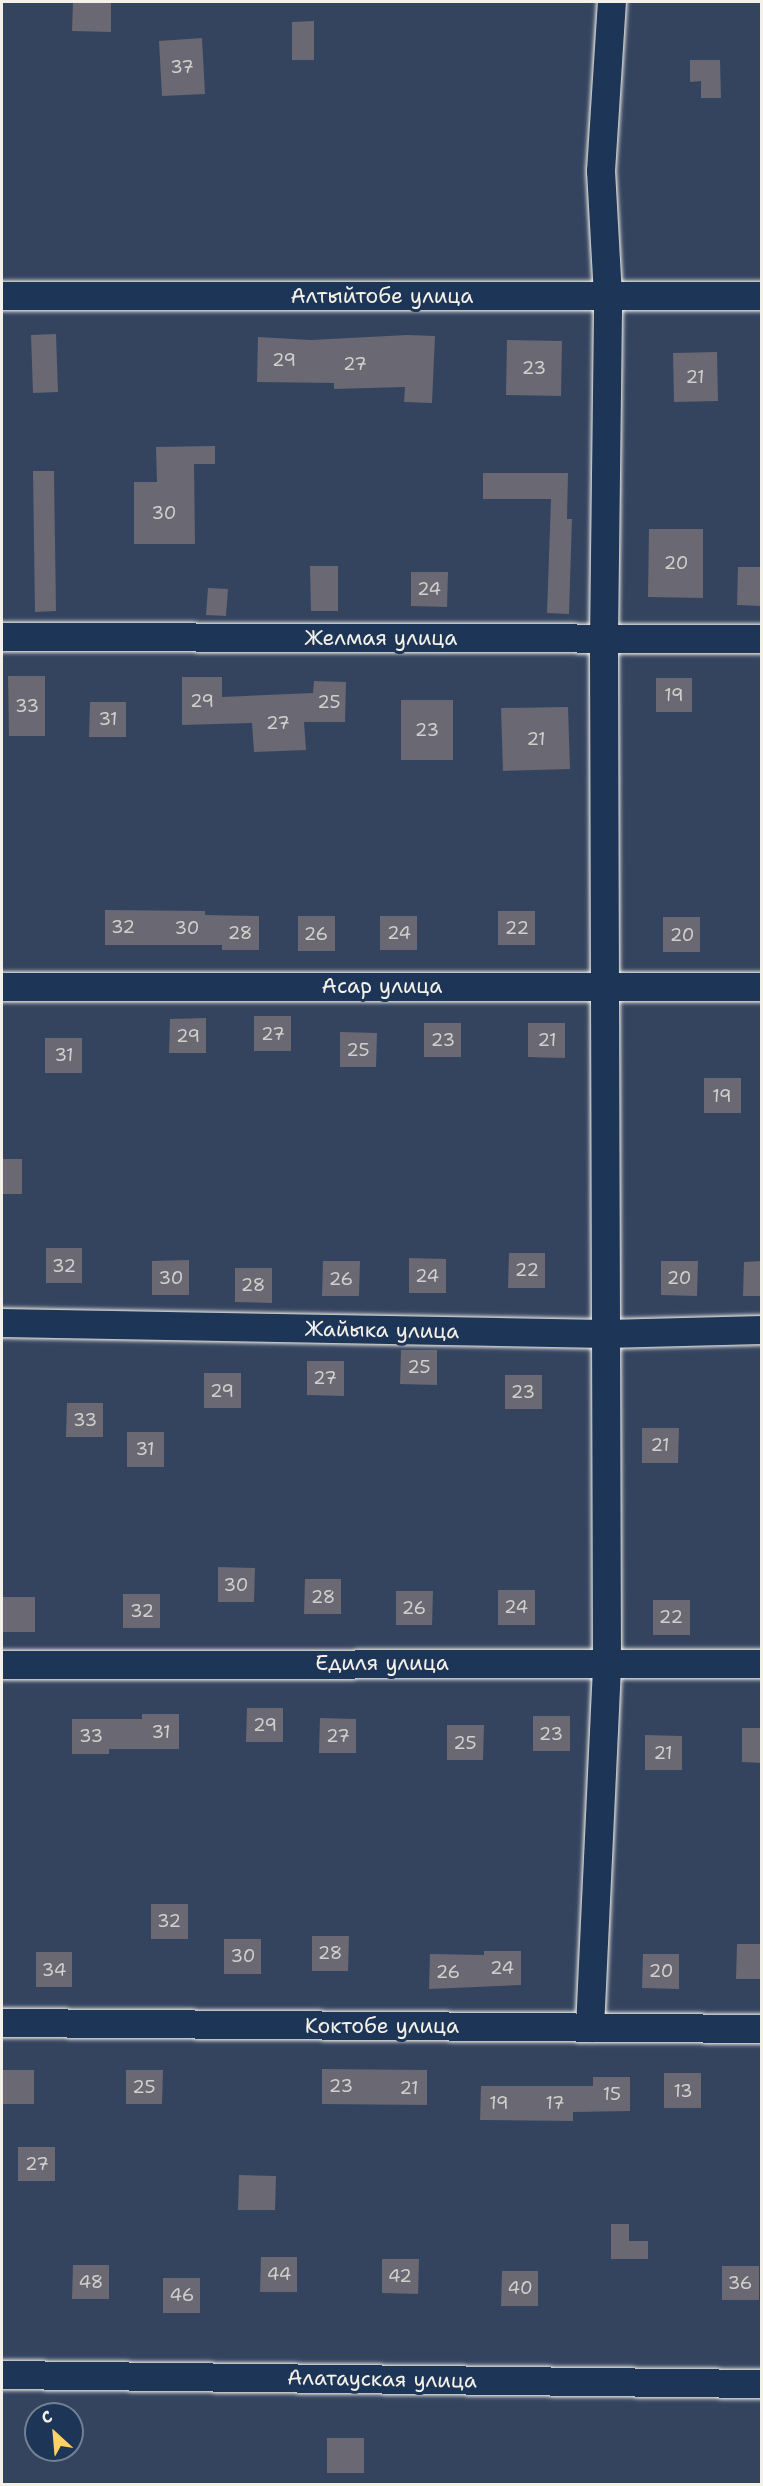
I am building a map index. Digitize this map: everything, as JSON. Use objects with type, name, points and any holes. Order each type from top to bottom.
[{"type":"street","points":[[590,2028],[607,1662],[604,639],[608,296],[601,171],[612,2]]},
{"type":"street","name":"Алтыйтобе улица","points":[[2,296],[762,296]]},
{"type":"street","name":"Желмая улица","points":[[2,637],[762,639]]},
{"type":"street","name":"Асар улица","points":[[2,987],[605,985],[762,987]]},
{"type":"street","name":"Жайыка улица","points":[[2,1323],[606,1334],[762,1329]]},
{"type":"street","name":"Едиля улица","points":[[2,1665],[607,1662],[762,1664]]},
{"type":"street","name":"Коктобе улица","points":[[2,2023],[762,2029]]},
{"type":"street","name":"Алатауская улица","points":[[2,2375],[762,2384]]},
{"type":"building","points":[[73,2],[111,2],[111,32],[72,31]]},
{"type":"building","points":[[314,21],[314,60],[292,60],[292,22]]},
{"type":"building","points":[[202,38],[205,94],[162,96],[159,41]]},
{"type":"building","points":[[690,60],[720,60],[721,98],[701,98],[701,81],[690,82]]},
{"type":"building","points":[[56,334],[58,392],[33,393],[31,335]]},
{"type":"building","points":[[407,335],[435,336],[432,403],[404,402],[405,387],[334,389],[334,383],[257,382],[258,337],[311,340]]},
{"type":"building","points":[[507,340],[562,341],[561,396],[506,395]]},
{"type":"building","points":[[717,352],[718,401],[674,402],[673,353]]},
{"type":"building","points":[[215,446],[215,464],[194,464],[195,544],[134,544],[134,482],[157,482],[156,447]]},
{"type":"building","points":[[33,471],[54,471],[56,611],[35,612]]},
{"type":"building","points":[[483,473],[568,473],[567,519],[572,519],[569,614],[547,613],[551,499],[483,499]]},
{"type":"building","points":[[649,529],[703,529],[703,598],[648,597]]},
{"type":"building","points":[[310,566],[338,566],[338,611],[311,611]]},
{"type":"building","points":[[738,567],[762,567],[762,606],[737,605]]},
{"type":"building","points":[[411,572],[448,572],[447,607],[411,606]]},
{"type":"building","points":[[208,588],[228,589],[226,616],[206,615]]},
{"type":"building","points":[[8,676],[45,676],[45,736],[9,736]]},
{"type":"building","points":[[182,677],[222,677],[222,697],[313,693],[314,681],[346,682],[345,722],[304,722],[306,750],[254,752],[252,723],[182,725]]},
{"type":"building","points":[[656,678],[692,678],[692,712],[656,712]]},
{"type":"building","points":[[401,700],[453,700],[453,760],[401,760]]},
{"type":"building","points":[[90,702],[126,702],[126,737],[89,737]]},
{"type":"building","points":[[568,707],[570,769],[503,771],[501,708]]},
{"type":"building","points":[[105,910],[205,911],[205,915],[259,916],[259,950],[222,950],[222,945],[105,945]]},
{"type":"building","points":[[498,911],[535,911],[535,945],[498,945]]},
{"type":"building","points":[[298,916],[335,916],[335,951],[298,951]]},
{"type":"building","points":[[380,916],[417,916],[417,950],[380,950]]},
{"type":"building","points":[[663,917],[700,917],[700,952],[663,952]]},
{"type":"building","points":[[254,1016],[291,1016],[291,1051],[254,1051]]},
{"type":"building","points":[[206,1018],[206,1053],[169,1053],[170,1019]]},
{"type":"building","points":[[424,1023],[461,1023],[461,1057],[424,1057]]},
{"type":"building","points":[[528,1023],[565,1023],[565,1058],[528,1057]]},
{"type":"building","points":[[340,1032],[377,1033],[376,1067],[340,1067]]},
{"type":"building","points":[[45,1038],[82,1038],[82,1073],[45,1073]]},
{"type":"building","points":[[704,1078],[741,1078],[741,1113],[704,1113]]},
{"type":"building","points":[[2,1159],[22,1159],[22,1194],[2,1194]]},
{"type":"building","points":[[46,1248],[82,1248],[82,1283],[46,1283]]},
{"type":"building","points":[[509,1253],[545,1253],[545,1288],[508,1288]]},
{"type":"building","points":[[409,1258],[446,1259],[446,1293],[409,1293]]},
{"type":"building","points":[[189,1260],[189,1295],[152,1295],[152,1261]]},
{"type":"building","points":[[323,1261],[360,1261],[359,1296],[322,1296]]},
{"type":"building","points":[[661,1261],[698,1261],[697,1296],[661,1295]]},
{"type":"building","points":[[762,1261],[762,1296],[743,1296],[744,1262]]},
{"type":"building","points":[[235,1268],[272,1268],[272,1303],[235,1302]]},
{"type":"building","points":[[401,1350],[437,1350],[437,1385],[400,1384]]},
{"type":"building","points":[[307,1361],[344,1361],[344,1396],[307,1395]]},
{"type":"building","points":[[204,1373],[241,1373],[241,1408],[204,1408]]},
{"type":"building","points":[[505,1375],[542,1375],[542,1409],[505,1409]]},
{"type":"building","points":[[67,1403],[103,1403],[103,1437],[66,1437]]},
{"type":"building","points":[[642,1428],[679,1428],[678,1463],[642,1463]]},
{"type":"building","points":[[127,1432],[164,1432],[164,1467],[127,1467]]},
{"type":"building","points":[[218,1567],[255,1568],[254,1602],[218,1602]]},
{"type":"building","points":[[305,1579],[341,1579],[341,1614],[304,1614]]},
{"type":"building","points":[[498,1590],[535,1590],[535,1625],[498,1625]]},
{"type":"building","points":[[396,1591],[433,1591],[432,1625],[396,1625]]},
{"type":"building","points":[[123,1594],[160,1594],[160,1628],[123,1628]]},
{"type":"building","points":[[2,1597],[35,1597],[35,1632],[2,1632]]},
{"type":"building","points":[[653,1600],[690,1600],[690,1635],[653,1635]]},
{"type":"building","points":[[247,1708],[283,1708],[283,1742],[246,1742]]},
{"type":"building","points":[[142,1714],[179,1714],[179,1749],[109,1749],[109,1754],[72,1754],[72,1719],[142,1719]]},
{"type":"building","points":[[533,1716],[570,1716],[570,1751],[533,1751]]},
{"type":"building","points":[[320,1718],[356,1719],[356,1753],[319,1753]]},
{"type":"building","points":[[447,1725],[484,1725],[483,1760],[447,1760]]},
{"type":"building","points":[[742,1728],[762,1728],[762,1763],[742,1762]]},
{"type":"building","points":[[645,1735],[682,1736],[682,1770],[645,1770]]},
{"type":"building","points":[[151,1904],[188,1904],[188,1939],[151,1939]]},
{"type":"building","points":[[312,1936],[349,1936],[348,1971],[312,1971]]},
{"type":"building","points":[[224,1939],[261,1939],[261,1974],[224,1974]]},
{"type":"building","points":[[737,1944],[762,1944],[762,1979],[736,1979]]},
{"type":"building","points":[[484,1951],[521,1951],[521,1985],[429,1989],[430,1954],[484,1955]]},
{"type":"building","points":[[36,1952],[72,1952],[72,1987],[36,1987]]},
{"type":"building","points":[[643,1954],[679,1954],[679,1989],[642,1988]]},
{"type":"building","points":[[322,2069],[427,2070],[427,2105],[322,2104]]},
{"type":"building","points":[[2,2070],[34,2070],[34,2104],[2,2104]]},
{"type":"building","points":[[126,2070],[163,2070],[162,2104],[126,2104]]},
{"type":"building","points":[[664,2073],[701,2073],[701,2108],[664,2108]]},
{"type":"building","points":[[593,2077],[630,2077],[630,2111],[573,2112],[573,2121],[480,2120],[481,2086],[593,2086]]},
{"type":"building","points":[[18,2147],[55,2147],[55,2181],[18,2181]]},
{"type":"building","points":[[239,2175],[276,2176],[275,2210],[238,2210]]},
{"type":"building","points":[[611,2224],[629,2224],[629,2241],[648,2241],[648,2259],[611,2259]]},
{"type":"building","points":[[261,2257],[297,2257],[297,2292],[260,2292]]},
{"type":"building","points":[[382,2259],[419,2259],[418,2294],[382,2293]]},
{"type":"building","points":[[73,2265],[109,2265],[109,2299],[72,2299]]},
{"type":"building","points":[[722,2266],[759,2266],[759,2300],[722,2300]]},
{"type":"building","points":[[502,2271],[538,2271],[538,2306],[501,2306]]},
{"type":"building","points":[[163,2278],[200,2278],[200,2313],[163,2313]]},
{"type":"building","points":[[327,2438],[364,2438],[364,2473],[327,2473]]}]
